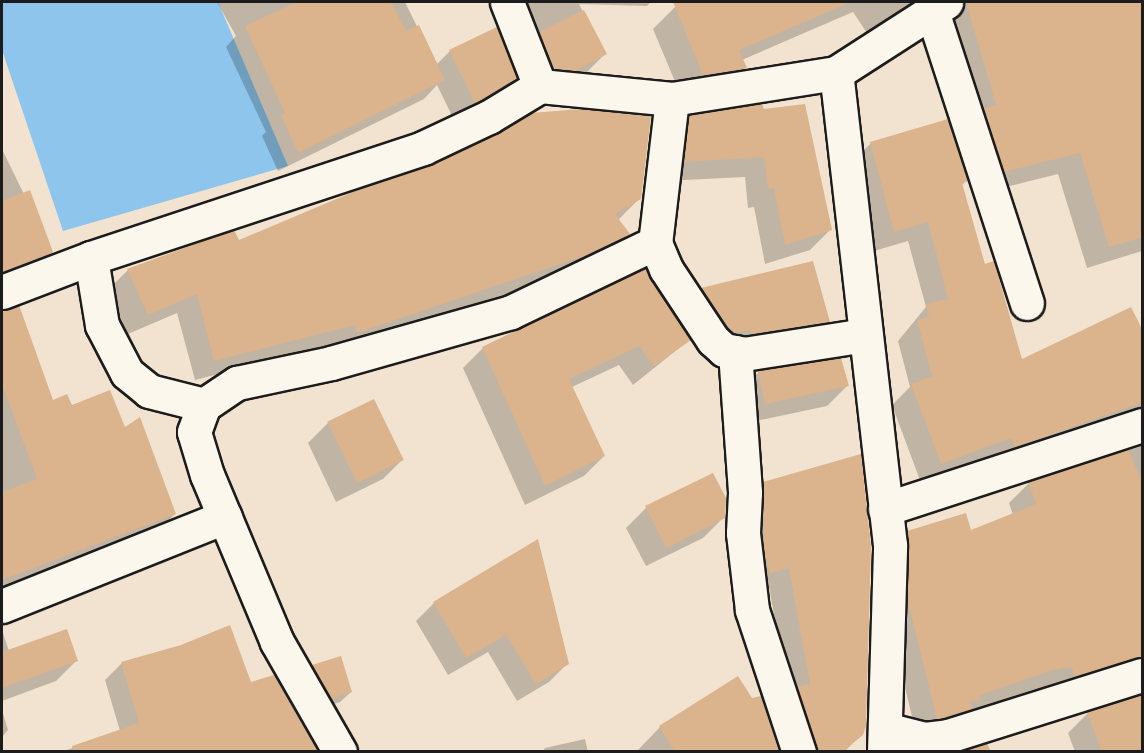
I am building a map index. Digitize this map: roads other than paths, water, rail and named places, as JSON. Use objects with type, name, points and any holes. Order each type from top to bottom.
[{"type":"street","points":[[507,2],[540,86]]},
{"type":"street","points":[[2,292],[91,258],[423,148],[489,117],[540,86],[672,99],[836,73],[939,6],[1027,303]]},
{"type":"street","points":[[836,73],[890,545],[884,746],[948,736],[1143,675]]},
{"type":"street","points":[[672,99],[655,243],[666,269],[713,340],[724,350],[735,352],[866,335]]},
{"type":"street","points":[[340,752],[277,642],[225,518],[194,432],[204,405],[237,382],[331,363],[511,312],[655,243]]},
{"type":"street","points":[[91,258],[102,325],[127,373],[149,391],[204,405]]},
{"type":"street","points":[[735,352],[745,493],[743,533],[752,610],[799,752]]},
{"type":"street","points":[[885,509],[1143,425]]},
{"type":"street","points":[[2,606],[225,518]]},
{"type":"water","points":[[2,2],[218,2],[288,166],[63,231],[2,50]]}]
